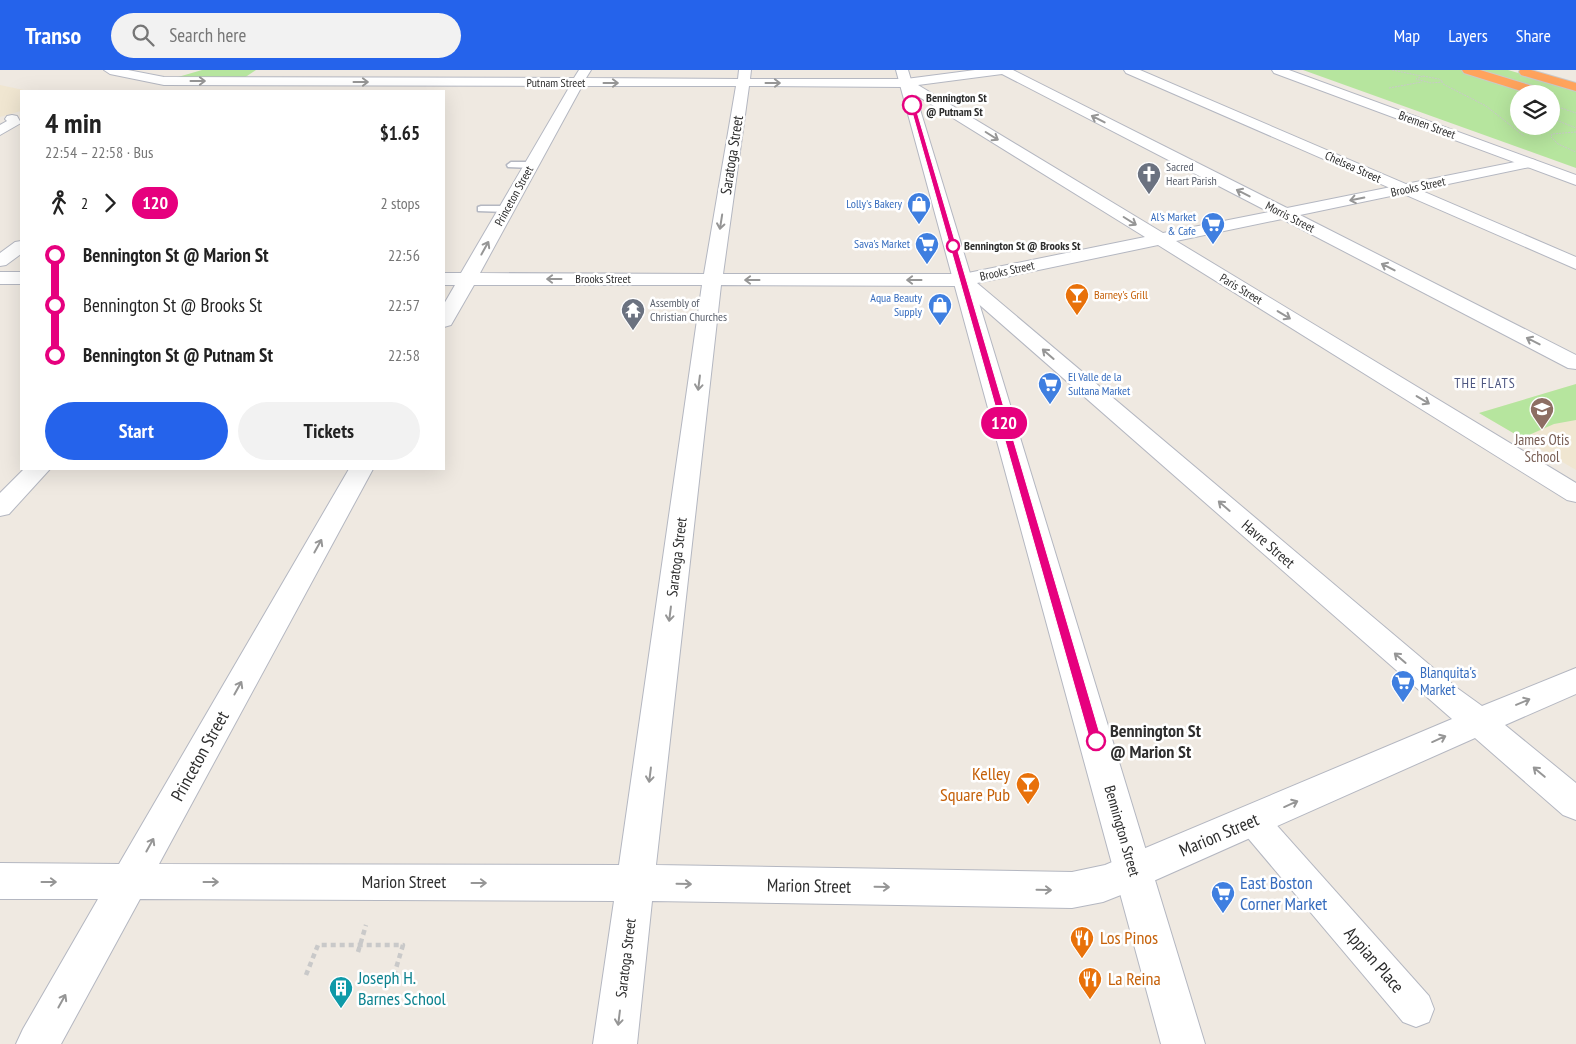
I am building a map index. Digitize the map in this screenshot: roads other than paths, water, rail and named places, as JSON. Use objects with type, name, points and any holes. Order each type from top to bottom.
[{"type":"highway","points":[[1468,70],[1516,85]]},
{"type":"highway","points":[[1516,70],[1576,88]]},
{"type":"highway","points":[[1541,70],[1575,77]]},
{"type":"highway","points":[[1554,70],[1575,77]]},
{"type":"street","name":"Putnam Street","points":[[110,70],[164,81],[412,87],[581,76],[904,76],[1003,70]]},
{"type":"street","points":[[121,87],[178,70]]},
{"type":"street","points":[[242,90],[270,70]]},
{"type":"street","points":[[412,87],[428,70]]},
{"type":"street","name":"Morris Street","points":[[1003,70],[1576,363]]},
{"type":"street","name":"Chelsea Street","points":[[1130,70],[1576,264]]},
{"type":"street","name":"Bremen Street","points":[[1278,70],[1576,180]]},
{"type":"street","name":"Princeton Street","points":[[445,319],[532,165],[540,143],[581,76]]},
{"type":"street","name":"Paris Street","points":[[904,76],[1159,239],[1576,494]]},
{"type":"street","name":"Bennington Street","points":[[904,76],[1183,1044]]},
{"type":"street","name":"Saratoga Street","points":[[615,1044],[713,280],[744,77]]},
{"type":"street","points":[[0,131],[15,122],[11,120]]},
{"type":"street","name":"Brooks Street","points":[[445,279],[963,280],[1530,163]]},
{"type":"street","points":[[0,261],[20,247]]},
{"type":"street","points":[[0,278],[20,278]]},
{"type":"street","name":"Havre Street","points":[[963,280],[1446,697],[1479,722],[1576,804]]},
{"type":"street","points":[[0,508],[37,470]]},
{"type":"street","name":"Princeton Street","points":[[38,1044],[360,470]]},
{"type":"street","name":"Marion Street","points":[[0,882],[636,883],[1072,890],[1103,884],[1253,821],[1576,680]]},
{"type":"street","name":"Appian Place","points":[[1253,821],[1416,1009]]},
{"type":"lane","points":[[511,165],[532,165]]},
{"type":"lane","points":[[481,209],[506,209]]},
{"type":"place","name":"Bennington St @ Putnam St","points":[[912,105]]},
{"type":"place","name":"Sacred Heart Parish","points":[[1149,195]]},
{"type":"place","name":"Lolly's Bakery","points":[[919,225]]},
{"type":"place","name":"Al's Market & Cafe","points":[[1213,245]]},
{"type":"place","name":"Bennington St @ Brooks St","points":[[953,246]]},
{"type":"place","name":"Sava's Market","points":[[927,265]]},
{"type":"place","name":"Barney's Grill","points":[[1077,316]]},
{"type":"place","name":"Aqua Beauty Supply","points":[[940,326]]},
{"type":"place","name":"Assembly of Christian Churches","points":[[633,331]]},
{"type":"place","name":"El Valle de la Sultana Market","points":[[1050,405]]},
{"type":"place","name":"James Otis School","points":[[1542,430]]},
{"type":"place","name":"Blanquita's Market","points":[[1403,703]]},
{"type":"place","name":"Bennington St @ Marion St","points":[[1096,741]]},
{"type":"place","name":"Kelley Square Pub","points":[[1028,805]]},
{"type":"place","name":"East Boston Corner Market","points":[[1223,914]]},
{"type":"place","name":"Los Pinos","points":[[1082,959]]},
{"type":"place","name":"La Reina","points":[[1090,1000]]},
{"type":"place","name":"Joseph H. Barnes School","points":[[341,1009]]},
{"type":"district","name":"THE FLATS","points":[[1485,383]]}]
